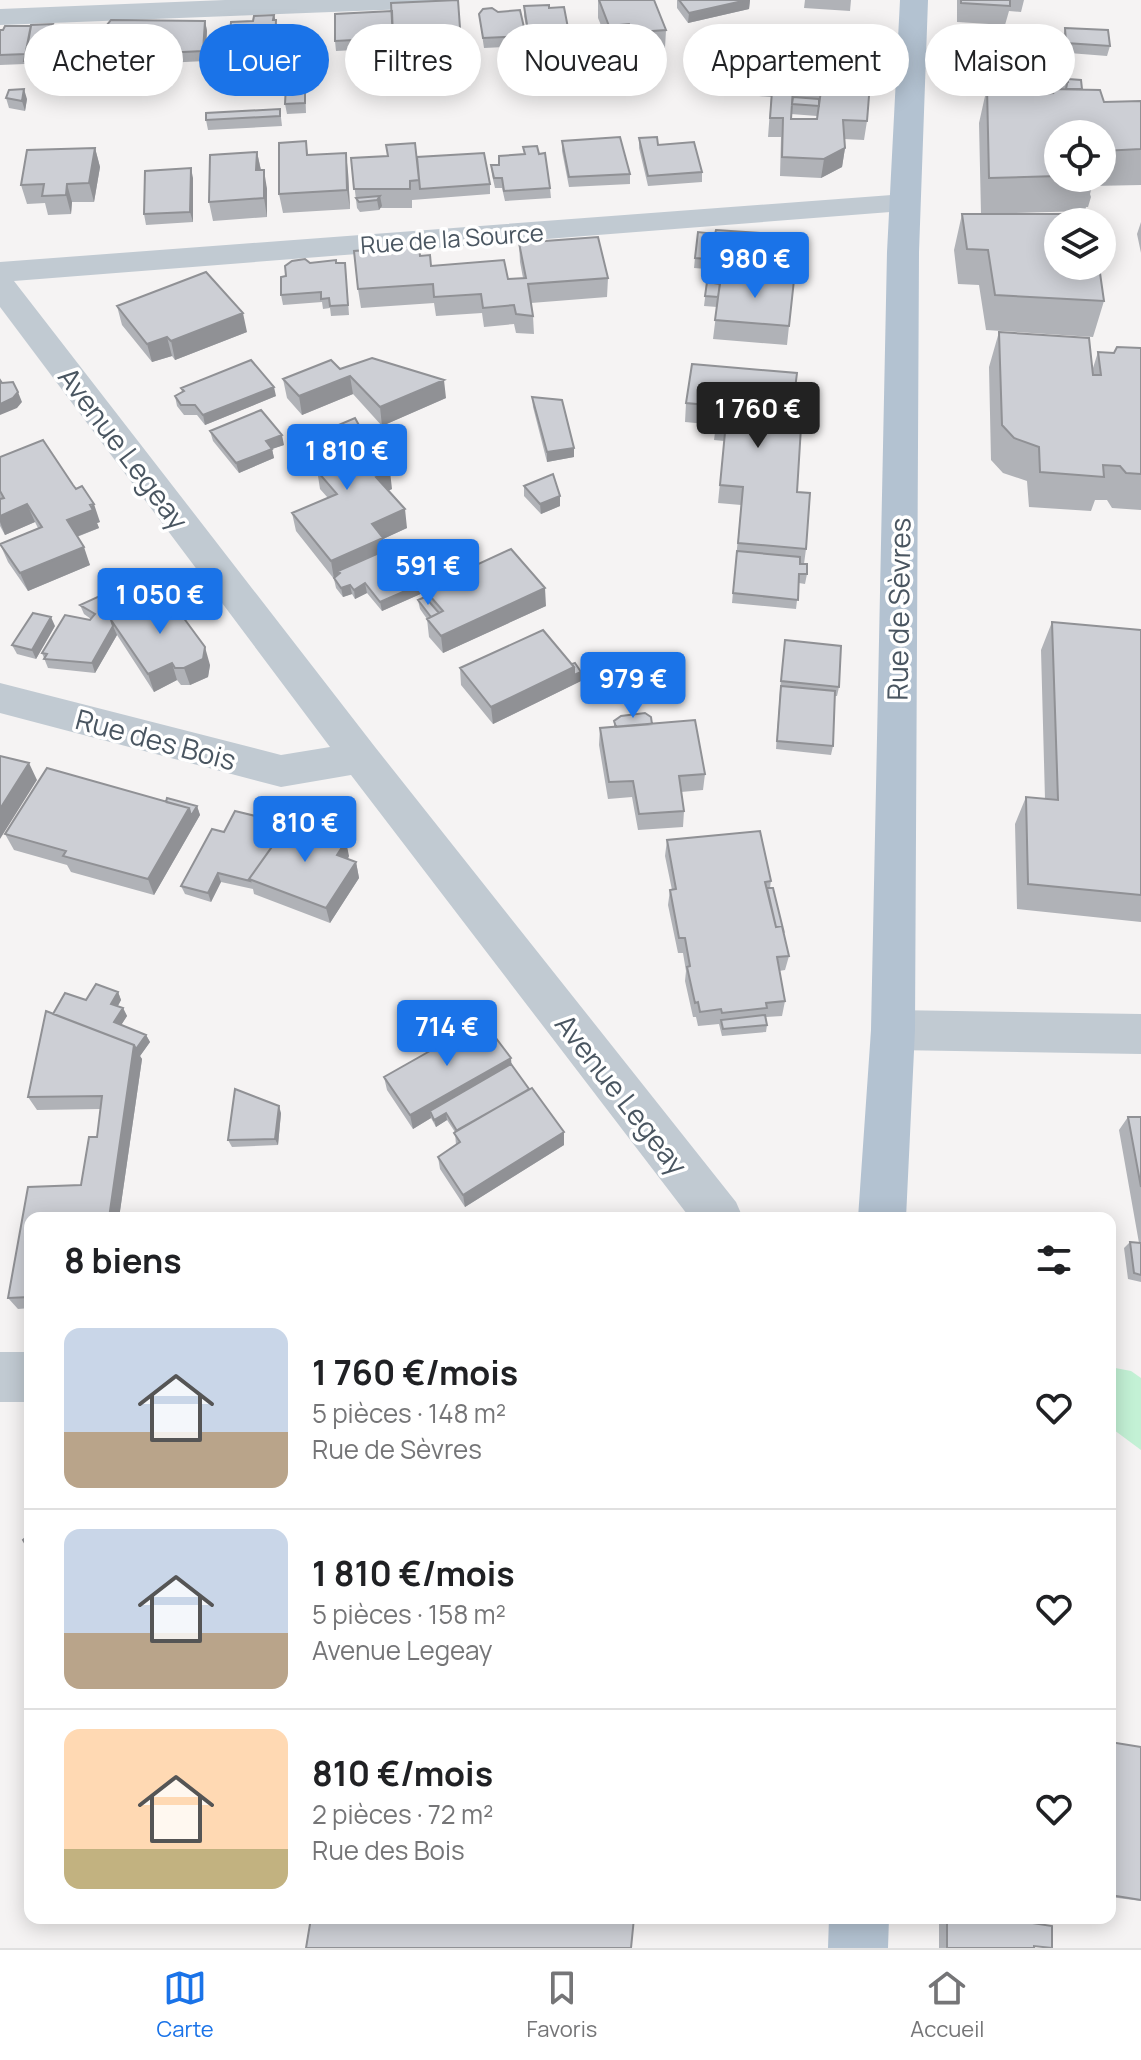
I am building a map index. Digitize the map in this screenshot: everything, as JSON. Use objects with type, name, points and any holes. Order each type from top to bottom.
[{"type":"main road","name":"Rue de Sèvres","points":[[882,1212],[893,1030],[905,203],[914,0]]},
{"type":"main road","points":[[858,1948],[859,1924]]},
{"type":"street","points":[[0,17],[434,0]]},
{"type":"street","name":"Rue de la Source","points":[[0,272],[905,203]]},
{"type":"street","name":"Avenue Legeay","points":[[0,285],[361,758],[714,1212]]},
{"type":"street","name":"Rue des Bois","points":[[0,698],[281,771],[361,758]]},
{"type":"street","points":[[893,1030],[1141,1034]]},
{"type":"street","points":[[0,1377],[24,1377]]},
{"type":"green space","points":[[1116,1368],[1131,1371],[1141,1378],[1141,1450],[1116,1431]]},
{"type":"building","points":[[458,0],[460,24],[392,24],[391,3]]},
{"type":"building","points":[[599,0],[654,0],[664,24],[629,24],[608,24]]},
{"type":"building","points":[[679,0],[747,0],[689,13]]},
{"type":"building","points":[[961,0],[1010,0],[1010,6],[961,3]]},
{"type":"building","points":[[524,6],[564,7],[567,24],[527,24]]},
{"type":"building","points":[[492,8],[498,12],[520,10],[523,24],[497,24],[497,37],[483,38],[479,14],[483,9]]},
{"type":"building","points":[[392,11],[392,24],[345,24],[345,40],[335,41],[335,14]]},
{"type":"building","points":[[274,15],[276,24],[231,24],[253,21],[254,16]]},
{"type":"building","points":[[111,20],[205,21],[205,24],[199,24],[199,51],[183,52],[183,24],[108,24]]},
{"type":"building","points":[[5,26],[24,26],[24,54],[0,55],[0,30]]},
{"type":"building","points":[[1075,28],[1108,30],[1110,46],[1075,44]]},
{"type":"building","points":[[1075,80],[1081,80],[1082,89],[1075,89]]},
{"type":"building","points":[[24,89],[22,101],[6,98],[9,90]]},
{"type":"building","points":[[1075,89],[1100,90],[1104,102],[1141,101],[1141,149],[1116,150],[1116,120],[1044,120],[1044,176],[989,178],[987,96],[1075,96]]},
{"type":"building","points":[[285,96],[305,96],[305,103],[285,104]]},
{"type":"building","points":[[772,96],[792,96],[791,119],[817,119],[820,96],[869,96],[867,121],[843,120],[845,148],[824,159],[782,157],[783,118],[770,118]]},
{"type":"building","points":[[793,97],[819,99],[819,106],[792,104]]},
{"type":"building","points":[[280,109],[280,116],[206,120],[206,113]]},
{"type":"building","points":[[620,137],[630,174],[569,177],[562,141]]},
{"type":"building","points":[[657,137],[658,145],[694,142],[702,172],[648,176],[639,138]]},
{"type":"building","points":[[306,141],[307,155],[346,153],[347,190],[279,194],[279,143]]},
{"type":"building","points":[[415,143],[419,180],[410,181],[410,189],[354,189],[351,158],[388,156],[386,145]]},
{"type":"building","points":[[537,146],[539,154],[545,153],[550,188],[504,191],[502,178],[494,178],[491,165],[499,165],[499,156],[525,154],[523,147]]},
{"type":"building","points":[[95,148],[89,183],[67,184],[66,195],[42,196],[44,184],[21,185],[27,150]]},
{"type":"building","points":[[257,152],[256,170],[264,170],[264,198],[209,202],[210,155]]},
{"type":"building","points":[[484,153],[490,184],[420,189],[417,157]]},
{"type":"building","points":[[191,168],[190,212],[144,214],[145,171]]},
{"type":"building","points":[[380,196],[377,200],[359,202],[356,198]]},
{"type":"building","points":[[962,214],[1044,214],[1044,280],[1101,280],[1104,301],[995,295],[988,250],[967,249]]},
{"type":"building","points":[[716,230],[774,234],[770,264],[695,258],[698,232],[715,234]]},
{"type":"building","points":[[598,237],[608,278],[528,284],[533,316],[516,314],[514,305],[483,308],[481,294],[434,297],[433,284],[358,289],[354,251],[419,246],[420,256],[430,255],[431,266],[504,260],[508,279],[526,278],[519,243]]},
{"type":"building","points":[[305,259],[310,263],[336,260],[336,263],[345,263],[348,305],[330,306],[329,298],[321,299],[321,292],[281,295],[281,277],[286,276],[285,266],[292,261]]},
{"type":"building","points":[[206,272],[243,313],[171,341],[167,337],[147,344],[117,306]]},
{"type":"building","points":[[721,275],[794,280],[789,326],[715,320]]},
{"type":"building","points":[[707,282],[720,284],[718,297],[705,296]]},
{"type":"building","points":[[999,332],[1089,338],[1093,375],[1101,375],[1098,352],[1114,353],[1117,347],[1141,348],[1141,474],[1126,473],[1120,466],[1103,465],[1104,477],[1040,472],[1039,447],[1014,438],[1002,425]]},
{"type":"building","points":[[372,358],[444,380],[380,407],[350,376],[299,396],[283,379],[331,360],[340,369]]},
{"type":"building","points":[[251,360],[274,387],[203,415],[195,405],[181,405],[175,396],[184,391],[181,388]]},
{"type":"building","points":[[692,364],[797,373],[792,413],[787,413],[786,426],[801,427],[797,492],[810,493],[806,549],[738,543],[743,487],[720,485],[726,422],[716,422],[718,406],[686,403]]},
{"type":"building","points":[[0,380],[2,383],[13,382],[18,392],[0,404]]},
{"type":"building","points":[[532,397],[562,400],[574,448],[547,452]]},
{"type":"building","points":[[261,410],[282,435],[266,441],[272,449],[236,463],[210,431]]},
{"type":"building","points":[[355,418],[372,449],[390,471],[376,477],[405,509],[372,524],[383,538],[331,561],[292,513],[337,494],[317,471],[329,466],[329,461],[318,461],[301,441]]},
{"type":"building","points":[[43,440],[76,489],[82,486],[94,504],[90,505],[93,510],[67,520],[84,547],[20,573],[0,544],[42,527],[27,504],[0,516],[0,499],[4,498],[0,491],[0,457]]},
{"type":"building","points":[[553,474],[560,496],[540,504],[524,486]]},
{"type":"building","points":[[404,542],[435,578],[380,602],[365,583],[354,590],[350,585],[341,588],[334,578],[340,573],[338,571]]},
{"type":"building","points":[[511,549],[545,588],[441,636],[427,619],[443,611],[424,589]]},
{"type":"building","points":[[737,551],[800,557],[800,564],[807,564],[807,574],[799,574],[798,600],[733,593]]},
{"type":"building","points":[[468,563],[472,567],[455,575],[452,570]]},
{"type":"building","points":[[148,574],[164,595],[111,620],[113,626],[92,663],[44,659],[47,654],[42,653],[65,615],[90,620],[95,614],[80,605]]},
{"type":"building","points":[[166,594],[205,647],[203,659],[184,668],[175,668],[172,663],[148,674],[111,620]]},
{"type":"building","points":[[425,597],[439,613],[431,617],[418,600]]},
{"type":"building","points":[[33,613],[51,617],[32,650],[12,645]]},
{"type":"building","points":[[1052,622],[1141,630],[1141,895],[1028,884],[1026,797],[1058,800]]},
{"type":"building","points":[[543,630],[574,667],[491,707],[460,668]]},
{"type":"building","points":[[785,640],[841,646],[839,687],[781,681]]},
{"type":"building","points":[[575,663],[581,672],[574,675],[572,664]]},
{"type":"building","points":[[781,686],[835,691],[833,746],[777,741]]},
{"type":"building","points":[[645,713],[651,717],[652,724],[616,727],[614,721],[621,716]]},
{"type":"building","points":[[695,720],[705,774],[679,776],[684,811],[639,814],[633,781],[609,782],[600,728]]},
{"type":"building","points":[[0,756],[29,763],[0,809]]},
{"type":"building","points":[[47,768],[189,808],[148,879],[63,856],[66,851],[5,834]]},
{"type":"building","points":[[167,798],[197,806],[191,816],[189,808],[166,802]]},
{"type":"building","points":[[235,811],[288,824],[250,881],[218,873],[208,893],[181,886],[212,829],[224,832]]},
{"type":"building","points":[[294,816],[322,826],[319,831],[346,841],[337,855],[356,862],[326,908],[249,879]]},
{"type":"building","points":[[760,831],[771,881],[765,882],[776,927],[782,926],[789,956],[777,957],[785,1001],[766,1003],[767,1008],[700,1012],[687,967],[690,966],[685,938],[679,938],[670,890],[676,889],[667,840]]},
{"type":"building","points":[[767,888],[773,888],[784,933],[782,926],[776,927]]},
{"type":"building","points":[[96,984],[118,992],[111,1004],[123,1008],[114,1022],[146,1035],[136,1049],[134,1045],[53,1014],[65,993],[86,1000]]},
{"type":"building","points":[[46,1011],[134,1045],[110,1212],[24,1212],[24,1297],[8,1298],[28,1187],[81,1185],[89,1137],[97,1137],[102,1096],[28,1097]]},
{"type":"building","points":[[765,1015],[767,1025],[723,1029],[721,1020]]},
{"type":"building","points":[[483,1021],[511,1058],[410,1115],[384,1077]]},
{"type":"building","points":[[511,1064],[529,1089],[457,1131],[446,1113],[434,1120],[430,1111]]},
{"type":"building","points":[[532,1088],[564,1132],[463,1195],[438,1157],[460,1142],[454,1133],[459,1129]]},
{"type":"building","points":[[235,1089],[279,1106],[275,1139],[228,1140]]},
{"type":"building","points":[[1128,1117],[1141,1117],[1141,1187]]},
{"type":"building","points":[[1130,1242],[1141,1243],[1141,1275],[1134,1273]]},
{"type":"building","points":[[1116,1743],[1141,1747],[1141,1900],[1116,1896]]},
{"type":"building","points":[[310,1924],[633,1924],[631,1948],[306,1948]]},
{"type":"building","points":[[947,1924],[1052,1926],[1052,1948],[947,1948]]}]
